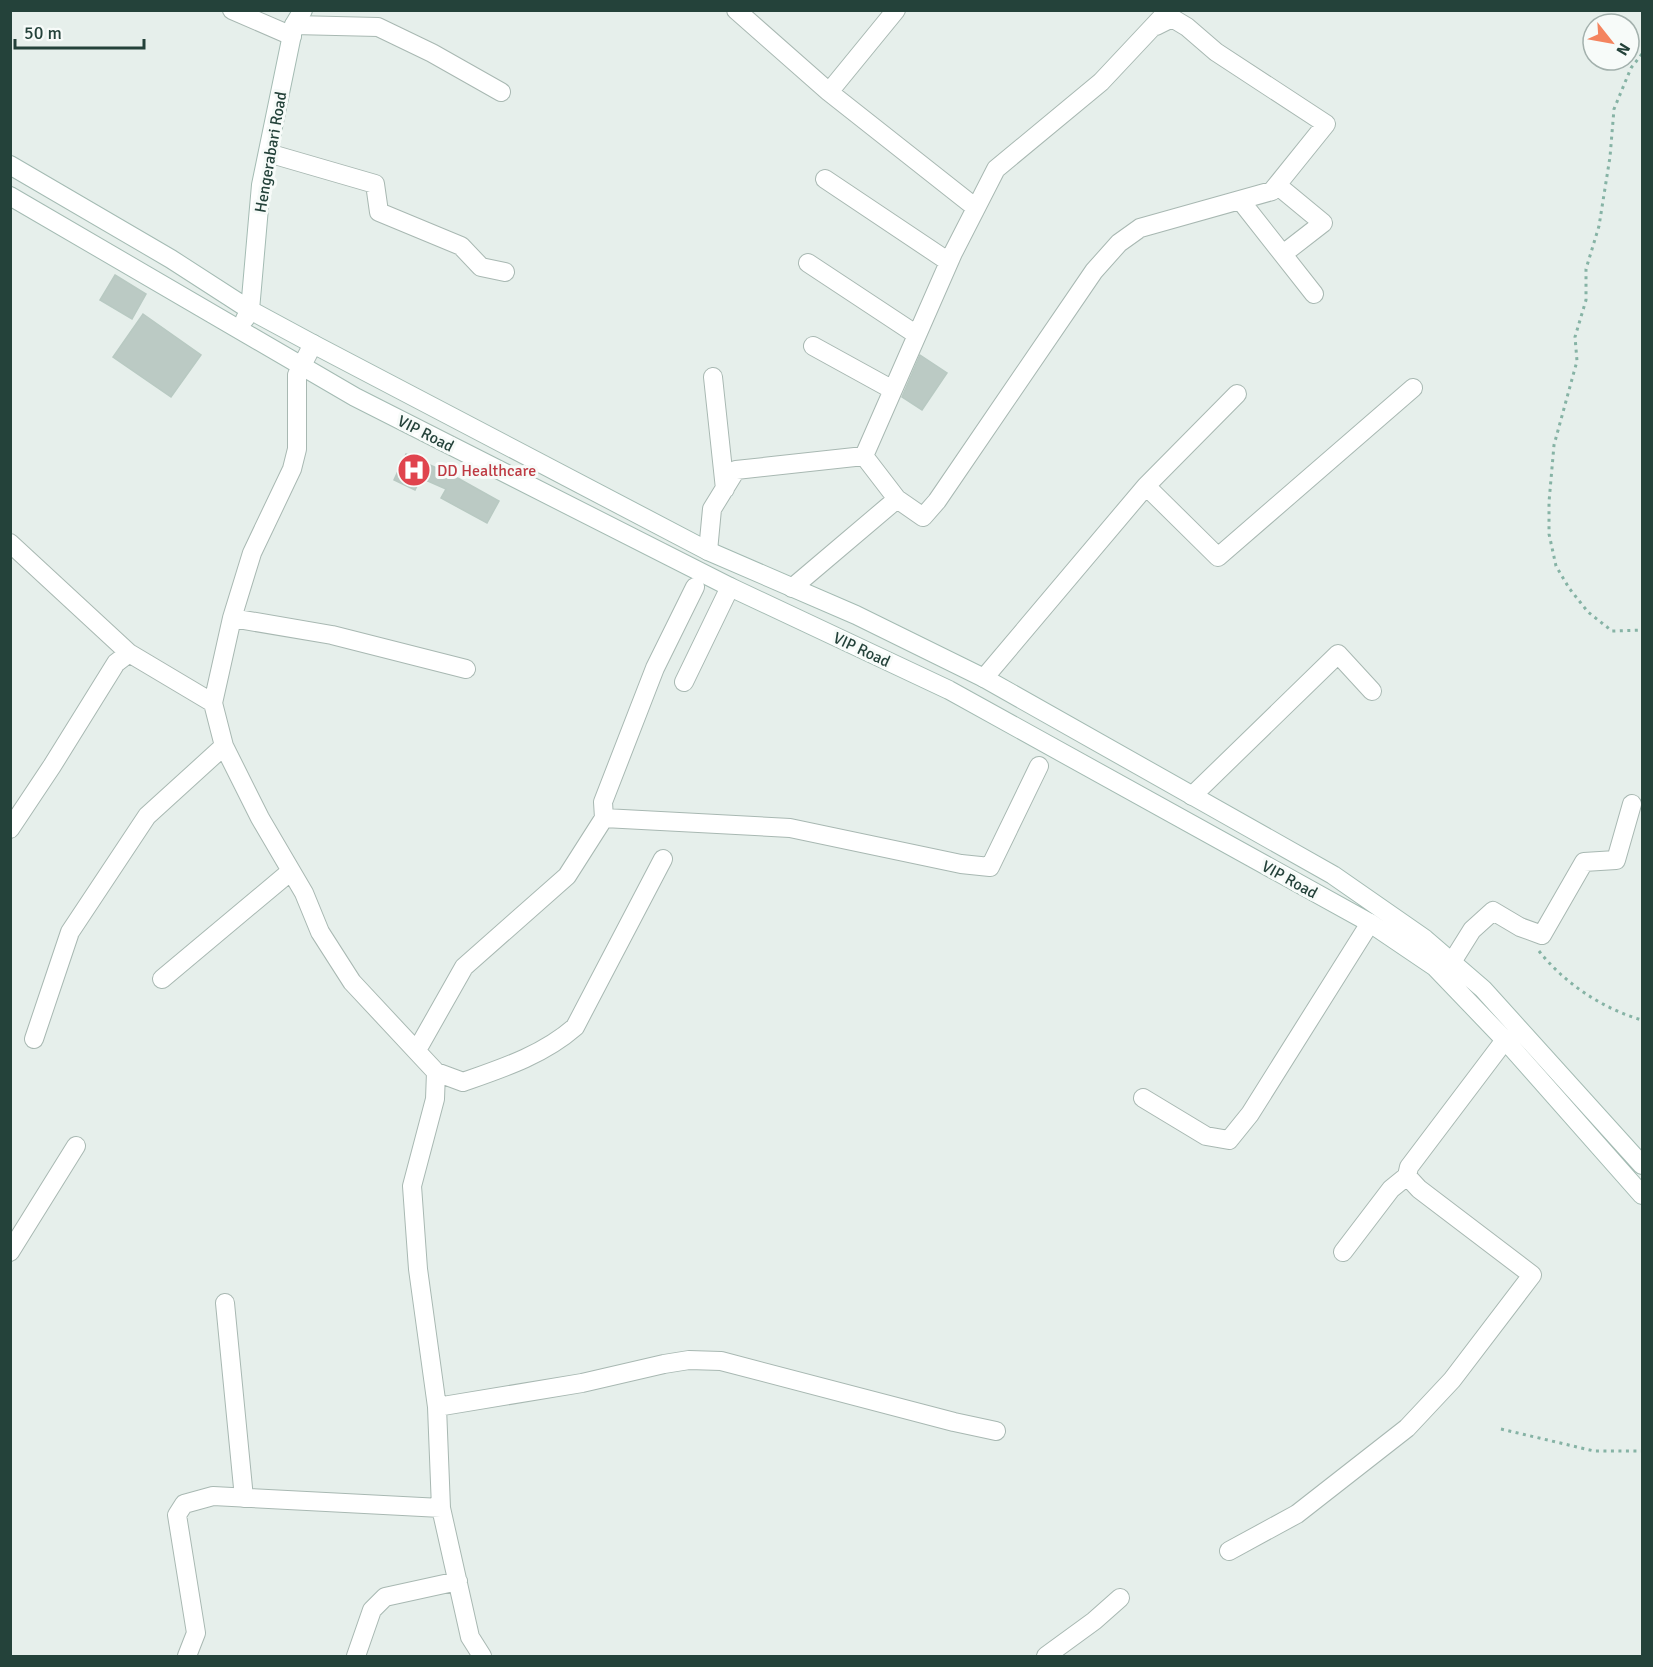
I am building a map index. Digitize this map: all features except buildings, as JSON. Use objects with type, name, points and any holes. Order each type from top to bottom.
[{"type":"street","points":[[232,10],[296,24],[378,27],[432,52],[501,92]]},
{"type":"street","points":[[736,10],[829,92],[976,208]]},
{"type":"street","points":[[829,92],[896,10]]},
{"type":"street","points":[[864,456],[950,262],[996,169],[1101,82],[1156,26],[1166,10]]},
{"type":"street","points":[[864,456],[897,499],[923,517],[937,501],[1094,271],[1119,243],[1140,228],[1272,191],[1326,124],[1215,52],[1187,27],[1172,18],[1156,26]]},
{"type":"street","name":"Hengerabari Road","points":[[240,329],[250,310],[261,185],[296,24]]},
{"type":"street","points":[[268,153],[375,184],[379,212],[461,246],[481,267],[505,272]]},
{"type":"street","name":"VIP Road","points":[[10,165],[171,259],[250,310],[313,344],[708,551],[856,615],[984,678],[1333,875],[1425,939],[1483,989],[1538,1064],[1642,1195]]},
{"type":"street","points":[[825,179],[950,262]]},
{"type":"street","points":[[1277,185],[1323,223],[1283,254]]},
{"type":"street","name":"VIP Road","points":[[10,196],[355,397],[730,587],[949,690],[1370,923],[1436,967],[1505,1040],[1538,1064],[1642,1165]]},
{"type":"street","points":[[1240,200],[1314,294]]},
{"type":"street","points":[[808,263],[917,335]]},
{"type":"street","points":[[313,344],[297,375],[297,449],[292,470],[252,553],[232,618],[213,703],[224,746],[260,818],[304,893],[320,932],[352,982],[436,1072],[463,1082],[520,1062],[561,1040],[575,1027],[663,859]]},
{"type":"street","points":[[813,346],[893,390]]},
{"type":"street","points":[[713,377],[725,489]]},
{"type":"street","points":[[1146,486],[1218,557],[1413,388]]},
{"type":"street","points":[[984,678],[1146,486],[1237,394]]},
{"type":"street","points":[[708,551],[712,509],[736,471],[864,456]]},
{"type":"street","points":[[792,588],[897,499]]},
{"type":"street","points":[[10,543],[129,653],[213,703]]},
{"type":"street","points":[[417,1050],[464,967],[567,876],[604,818],[603,802],[654,668],[695,586]]},
{"type":"street","points":[[684,682],[730,587]]},
{"type":"street","points":[[232,618],[332,635],[466,669]]},
{"type":"street","points":[[10,829],[116,663],[129,653]]},
{"type":"street","points":[[1191,796],[1338,654],[1372,691]]},
{"type":"street","points":[[34,1039],[70,932],[147,816],[224,746]]},
{"type":"street","points":[[604,818],[790,828],[961,864],[990,867],[1039,766]]},
{"type":"street","points":[[1452,962],[1472,930],[1493,911],[1520,927],[1542,935],[1584,862],[1616,860],[1632,804]]},
{"type":"street","points":[[162,979],[291,871]]},
{"type":"street","points":[[1143,1098],[1206,1136],[1229,1140],[1250,1114],[1370,923]]},
{"type":"street","points":[[1343,1252],[1391,1189],[1407,1176],[1409,1167],[1505,1040]]},
{"type":"street","points":[[436,1072],[435,1099],[412,1186],[418,1269],[437,1407],[441,1509],[470,1637],[482,1656]]},
{"type":"street","points":[[10,1252],[76,1146]]},
{"type":"street","points":[[1229,1551],[1297,1514],[1407,1428],[1452,1380],[1532,1275],[1419,1189],[1407,1176]]},
{"type":"street","points":[[225,1303],[244,1498]]},
{"type":"street","points":[[437,1407],[582,1383],[664,1364],[689,1360],[722,1361],[930,1416],[996,1431]]},
{"type":"street","points":[[187,1656],[196,1633],[177,1515],[184,1504],[213,1496],[441,1509]]},
{"type":"street","points":[[356,1656],[372,1610],[384,1597],[458,1581]]},
{"type":"street","points":[[1046,1656],[1094,1621],[1120,1598]]},
{"type":"path","points":[[1642,54],[1631,68],[1614,110],[1610,157],[1599,226],[1586,269],[1586,300],[1575,337],[1577,361],[1554,445],[1549,502],[1549,534],[1556,566],[1569,588],[1588,612],[1612,631],[1642,630]]},
{"type":"path","points":[[1538,950],[1575,987],[1624,1015],[1642,1020]]},
{"type":"path","points":[[1501,1429],[1594,1452],[1642,1451]]},
{"type":"place","name":"DD Healthcare","points":[[414,470]]}]
